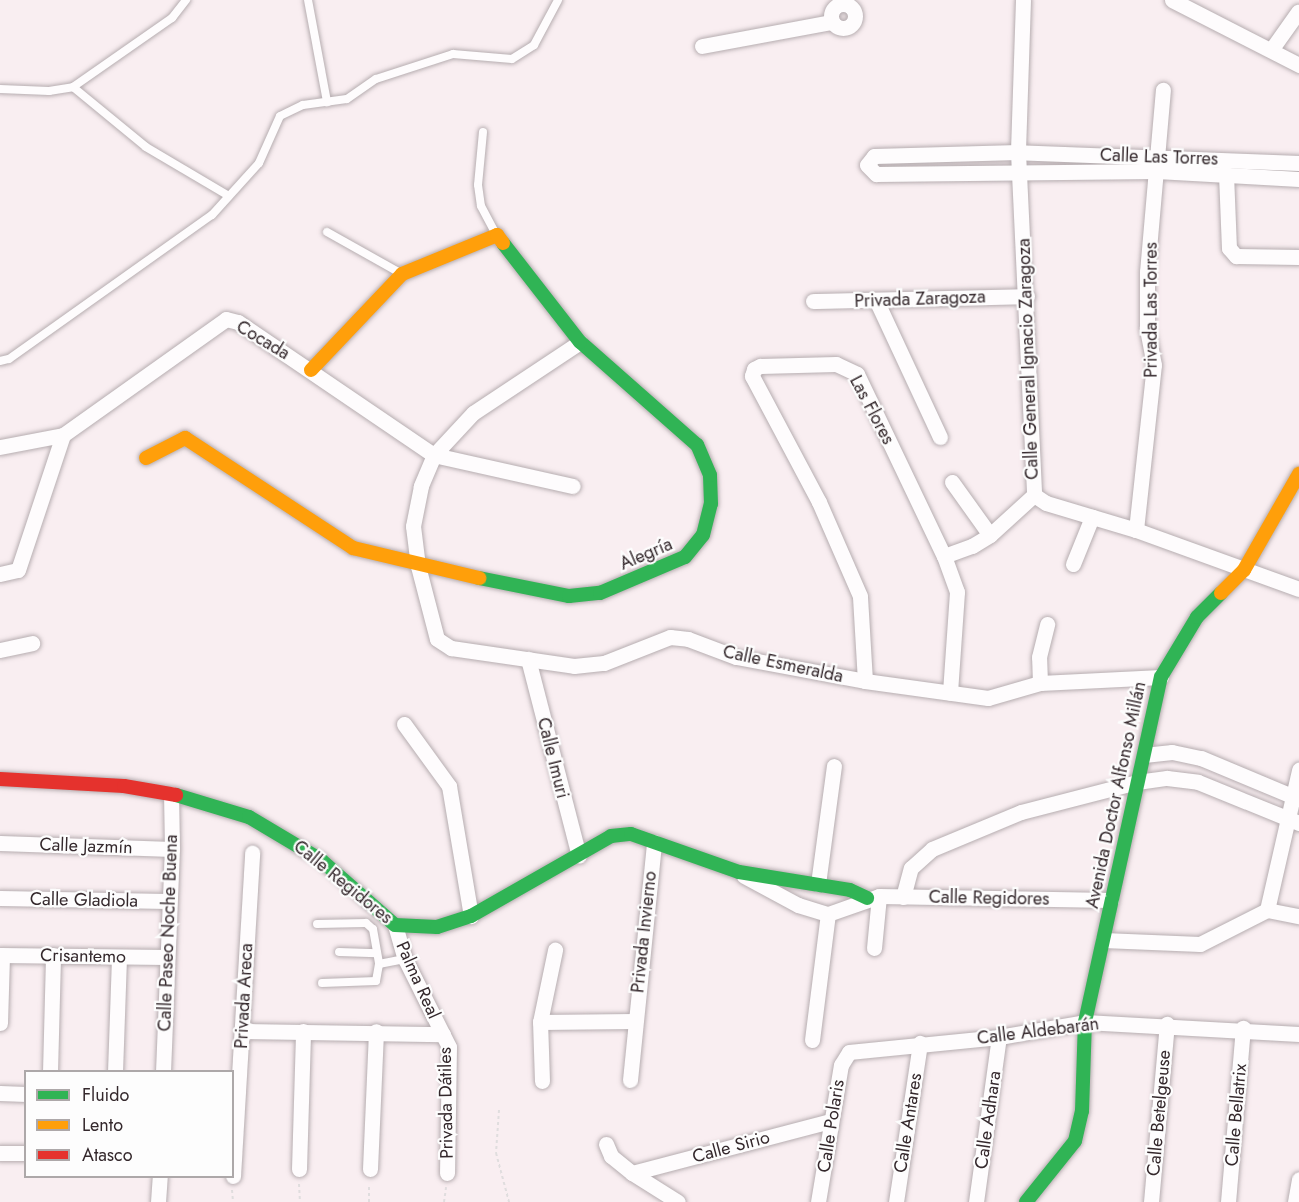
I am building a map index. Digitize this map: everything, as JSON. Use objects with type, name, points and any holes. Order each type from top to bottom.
[{"type":"street","name":"Calle General Ignacio Zaragoza","points":[[1023,0],[1018,152],[1027,296],[1034,495],[1046,503],[1136,530],[1299,589]]},
{"type":"street","points":[[1172,0],[1204,7],[1299,65]]},
{"type":"street","points":[[702,46],[832,22],[844,28],[854,20],[855,13],[846,2]]},
{"type":"street","points":[[1271,50],[1298,12]]},
{"type":"street","name":"Privada Las Torres","points":[[1136,530],[1154,365],[1147,328],[1147,272],[1163,90]]},
{"type":"street","name":"Calle Las Torres","points":[[1018,152],[1156,164],[1226,174],[1299,179]]},
{"type":"street","points":[[1018,152],[874,156],[867,165],[876,174],[1019,170]]},
{"type":"street","name":"Calle Las Torres","points":[[1019,170],[1156,164],[1299,163]]},
{"type":"street","points":[[1226,174],[1229,248],[1236,256],[1299,257]]},
{"type":"street","points":[[311,370],[402,274],[497,236]]},
{"type":"street","name":"Alegría","points":[[146,458],[176,440],[196,442],[353,548],[417,566],[586,596],[685,557],[703,535],[711,504],[710,475],[697,445],[580,342],[497,236]]},
{"type":"street","name":"Privada Zaragoza","points":[[813,301],[877,302],[1027,296]]},
{"type":"street","points":[[877,302],[940,437]]},
{"type":"street","name":"Cocada","points":[[0,447],[63,435],[226,319],[238,322],[434,455]]},
{"type":"street","points":[[434,455],[473,413],[580,342]]},
{"type":"street","name":"Las Flores","points":[[865,681],[860,596],[819,502],[752,376],[754,369],[836,364],[857,374],[944,556],[957,592],[950,693]]},
{"type":"street","points":[[0,574],[18,570],[63,435]]},
{"type":"street","points":[[434,455],[573,486]]},
{"type":"street","name":"Calle Esmeralda","points":[[434,455],[421,486],[413,526],[417,566],[437,639],[451,648],[574,666],[604,663],[670,637],[688,639],[736,657],[865,681],[988,698],[1040,683],[1161,677]]},
{"type":"street","name":"Avenida Doctor Alfonso Millán","points":[[1026,1202],[1075,1141],[1082,1111],[1085,1022],[1161,677],[1197,617],[1244,570],[1299,474]]},
{"type":"street","points":[[952,482],[990,535]]},
{"type":"street","points":[[944,556],[972,546],[990,535],[1034,495]]},
{"type":"street","points":[[1073,564],[1092,517]]},
{"type":"street","points":[[1040,683],[1039,657],[1047,624]]},
{"type":"street","points":[[0,650],[32,643]]},
{"type":"street","name":"Calle Imuri","points":[[528,659],[579,856]]},
{"type":"street","points":[[404,724],[449,786],[471,916]]},
{"type":"street","points":[[1144,755],[1172,752],[1201,758],[1296,797]]},
{"type":"street","points":[[818,884],[834,766]]},
{"type":"street","points":[[1266,910],[1293,821],[1299,770]]},
{"type":"street","points":[[903,897],[911,868],[932,849],[1021,812],[1137,782],[1167,778],[1198,782],[1293,821]]},
{"type":"street","name":"Calle Regidores","points":[[0,779],[124,786],[171,794],[249,817],[280,833],[321,861],[395,925],[437,927],[471,916],[612,836],[631,834],[738,872],[818,884],[873,897],[1111,900]]},
{"type":"street","name":"Calle Paseo Noche Buena","points":[[163,1070],[168,901],[172,849],[171,794]]},
{"type":"street","name":"Privada Invierno","points":[[630,1080],[634,1021],[654,842]]},
{"type":"street","name":"Calle Jazmín","points":[[0,843],[172,849]]},
{"type":"street","name":"Privada Areca","points":[[234,1162],[252,853]]},
{"type":"street","name":"Calle Regidores","points":[[738,872],[772,893],[828,914],[873,897]]},
{"type":"street","points":[[873,897],[874,948]]},
{"type":"street","name":"Calle Gladiola","points":[[0,898],[168,901]]},
{"type":"street","points":[[1103,940],[1200,944],[1266,910],[1299,916]]},
{"type":"street","points":[[812,1040],[828,914]]},
{"type":"street","name":"Palma Real","points":[[395,925],[405,959],[443,1034]]},
{"type":"street","points":[[542,1081],[540,1022],[555,950]]},
{"type":"street","points":[[0,1023],[1,955]]},
{"type":"street","name":"Crisantemo","points":[[1,955],[166,957]]},
{"type":"street","points":[[50,1070],[53,955]]},
{"type":"street","points":[[115,1070],[119,957]]},
{"type":"street","points":[[540,1022],[634,1021]]},
{"type":"street","name":"Calle Aldebarán","points":[[849,1052],[920,1043],[999,1037],[1085,1022],[1243,1028],[1299,1034]]},
{"type":"street","name":"Calle Betelgeuse","points":[[1151,1202],[1167,1024]]},
{"type":"street","name":"Calle Bellatrix","points":[[1228,1202],[1243,1028]]},
{"type":"street","points":[[243,1031],[376,1031],[443,1034]]},
{"type":"street","points":[[299,1169],[303,1031]]},
{"type":"street","points":[[370,1168],[376,1031]]},
{"type":"street","name":"Privada Dátiles","points":[[443,1034],[449,1047],[447,1173]]},
{"type":"street","name":"Calle Adhara","points":[[976,1202],[999,1037]]},
{"type":"street","name":"Calle Antares","points":[[896,1202],[920,1043]]},
{"type":"street","name":"Calle Polaris","points":[[818,1202],[841,1065],[849,1052]]},
{"type":"street","points":[[0,1093],[24,1094]]},
{"type":"street","name":"Calle Sirio","points":[[632,1173],[831,1120]]},
{"type":"street","points":[[606,1144],[611,1156],[632,1173],[678,1202]]},
{"type":"street","points":[[0,1153],[24,1153]]},
{"type":"street","points":[[158,1202],[160,1178]]},
{"type":"street","points":[[1295,1202],[1299,1179]]},
{"type":"lane","points":[[0,89],[49,91],[73,87],[172,18],[186,0]]},
{"type":"lane","points":[[308,0],[327,102]]},
{"type":"lane","points":[[0,361],[9,359],[212,215],[259,163],[280,116],[303,105],[347,99],[376,79],[453,54],[512,59],[534,45],[558,0]]},
{"type":"lane","points":[[73,87],[146,147],[229,196]]},
{"type":"lane","name":"Alegría","points":[[483,132],[478,185],[481,206],[497,236]]},
{"type":"lane","points":[[327,232],[402,274]]},
{"type":"lane","points":[[317,924],[366,924],[373,929],[379,964],[376,981],[322,983]]},
{"type":"lane","points":[[339,952],[377,953]]},
{"type":"lane","points":[[379,964],[405,959]]},
{"type":"path","points":[[500,1110],[496,1154],[509,1202]]},
{"type":"path","points":[[369,1202],[370,1168]]},
{"type":"path","points":[[299,1169],[300,1202]]},
{"type":"traffic: fast","points":[[479,578],[569,596],[600,593],[685,557],[703,535],[711,504],[710,475],[697,445],[580,342],[503,243]]},
{"type":"traffic: fast","points":[[1026,1202],[1075,1141],[1082,1111],[1085,1022],[1161,677],[1197,617],[1221,593]]},
{"type":"traffic: fast","points":[[176,795],[249,817],[321,860],[395,925],[437,927],[471,916],[611,836],[631,834],[739,872],[850,890],[867,898]]},
{"type":"traffic: slow","points":[[311,370],[402,274],[497,235],[503,243]]},
{"type":"traffic: slow","points":[[146,458],[185,438],[353,548],[479,578]]},
{"type":"traffic: slow","points":[[1221,593],[1244,570],[1299,474]]},
{"type":"traffic: jam","points":[[0,779],[124,786],[176,795]]}]
